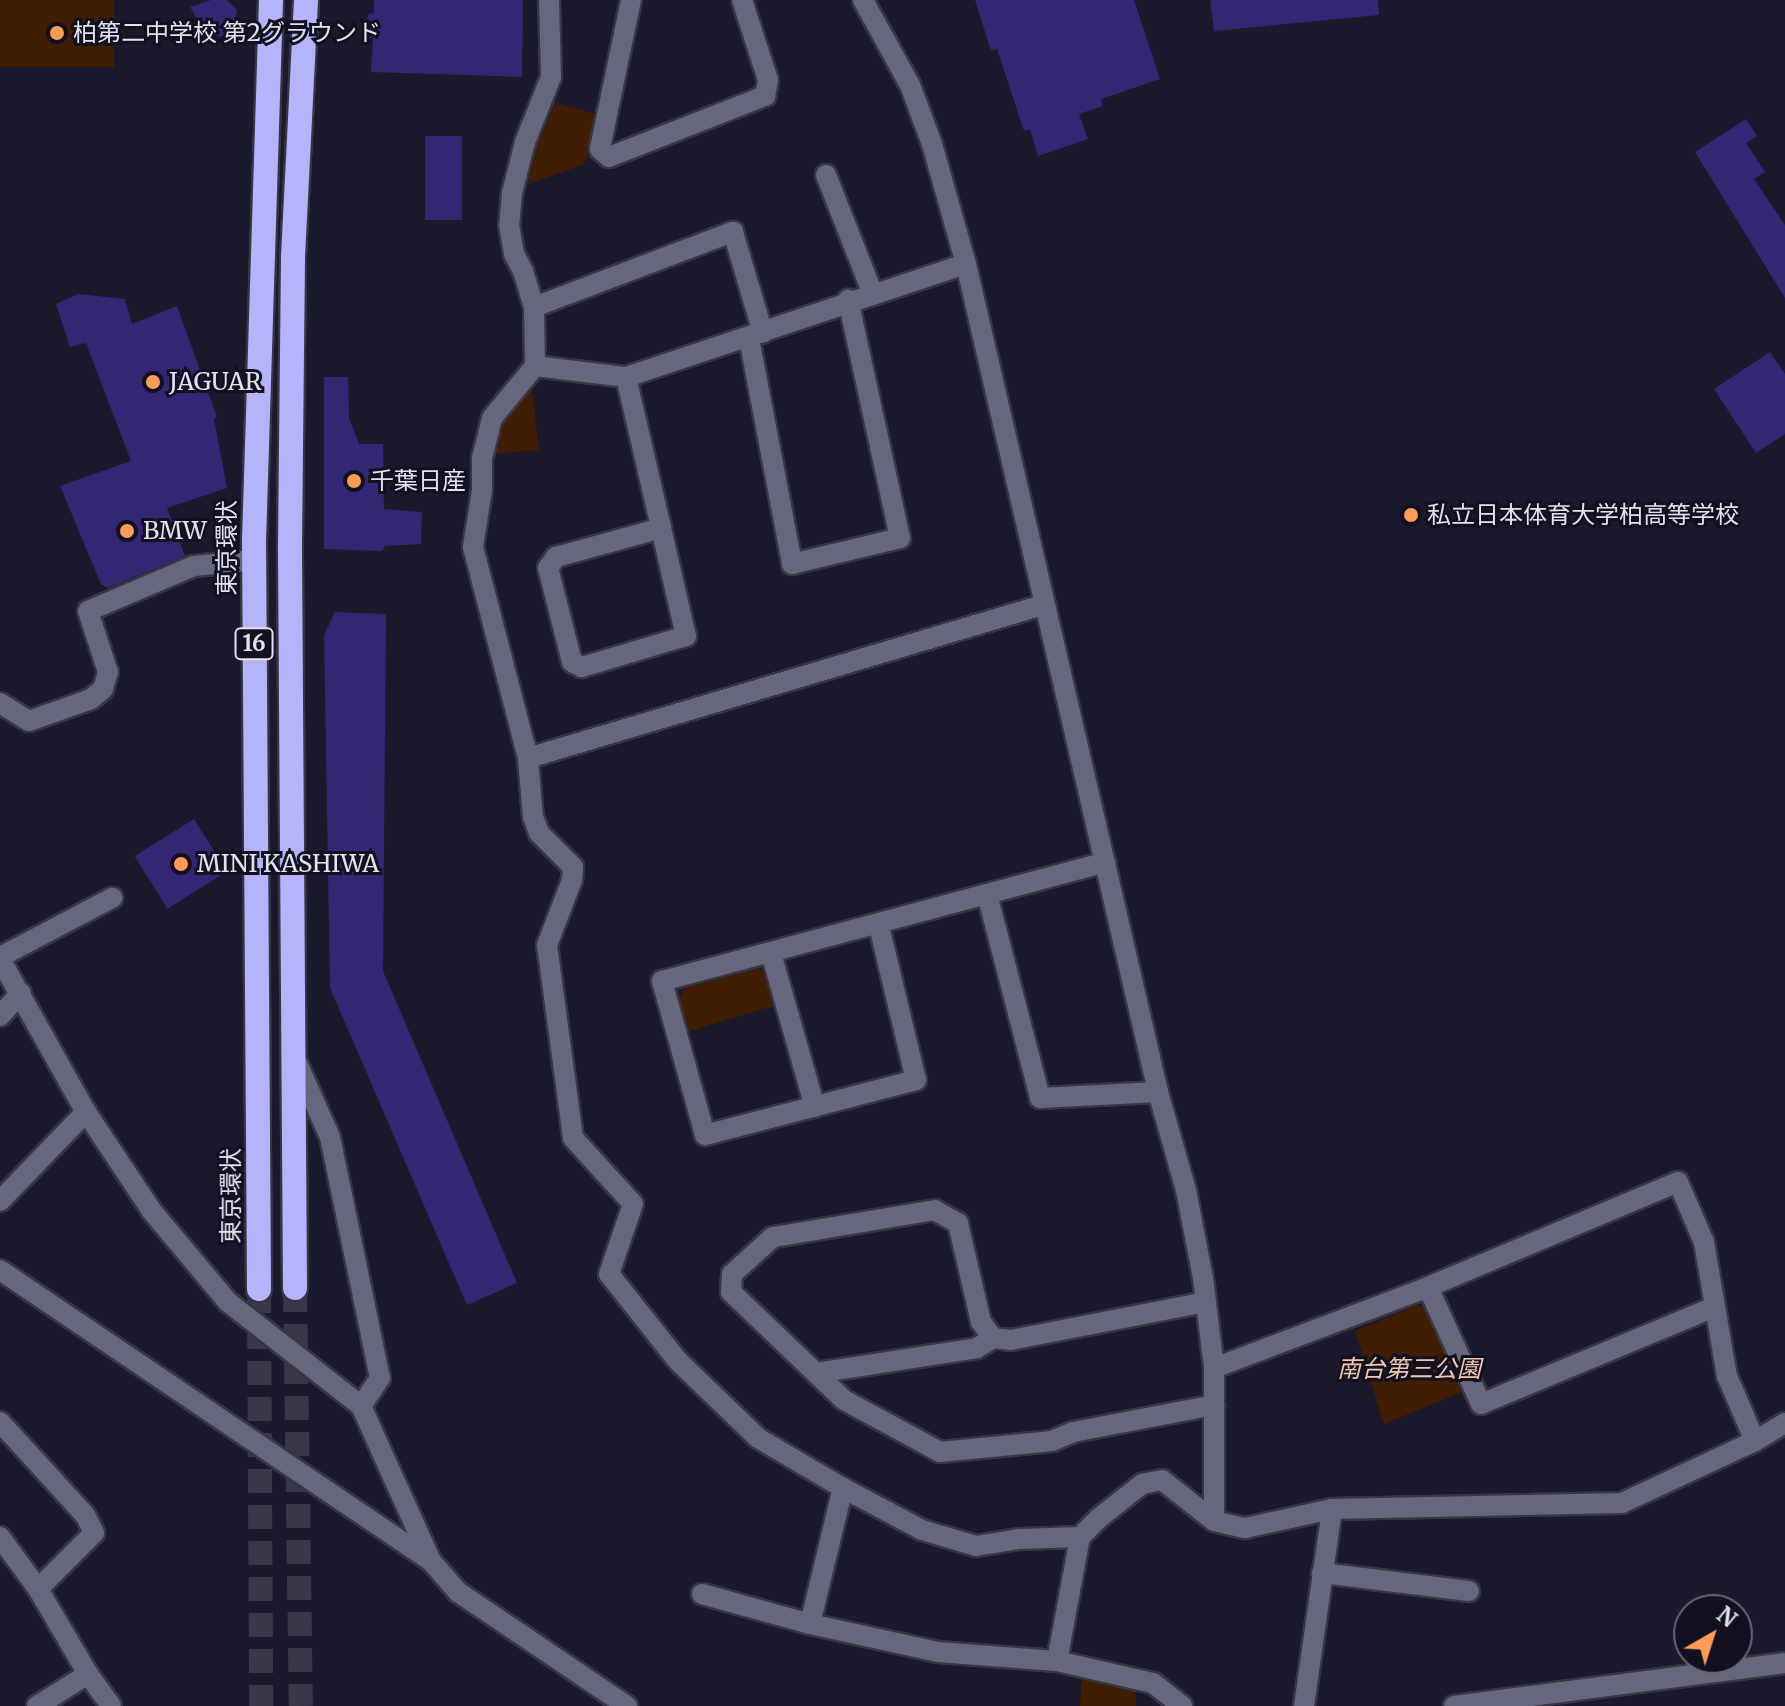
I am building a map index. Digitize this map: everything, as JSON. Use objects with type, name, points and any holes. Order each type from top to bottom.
[{"type":"highway","name":"東京環状","points":[[259,1289],[254,560],[271,0]]},
{"type":"highway","name":"16","points":[[295,1288],[290,544],[293,257],[306,0]]},
{"type":"street","points":[[549,0],[551,77],[525,142],[512,193],[509,225],[514,254],[523,271],[534,307],[535,366],[492,418],[482,458],[482,490],[473,547],[528,758],[533,817],[539,833],[573,867],[572,880],[547,945],[573,1138],[633,1204],[609,1274],[678,1361],[758,1438],[922,1530],[976,1546],[1019,1539],[1080,1537],[1142,1484],[1162,1480],[1214,1521],[1245,1528],[1332,1509],[1622,1503],[1755,1441],[1785,1423]]},
{"type":"street","points":[[631,0],[600,149],[609,157],[765,96],[768,80],[742,0]]},
{"type":"street","points":[[863,0],[910,85],[932,144],[966,264],[1158,1092],[1186,1190],[1214,1368],[1214,1521]]},
{"type":"street","points":[[826,175],[872,292]]},
{"type":"street","points":[[534,307],[733,232],[756,335],[792,564],[900,538],[848,300]]},
{"type":"street","points":[[535,366],[626,377],[756,335],[872,292],[966,264]]},
{"type":"street","points":[[626,377],[661,528],[686,636],[582,667],[572,662],[548,568],[556,557],[661,528]]},
{"type":"street","points":[[0,703],[29,721],[91,699],[103,689],[108,672],[88,611],[194,566],[254,560]]},
{"type":"street","points":[[528,758],[1043,605]]},
{"type":"street","points":[[879,926],[916,1080],[705,1135],[662,981],[879,926],[1105,862]]},
{"type":"street","points":[[987,894],[1040,1098],[1158,1092]]},
{"type":"street","points":[[112,898],[0,958],[86,1112],[151,1210],[228,1302],[361,1406],[431,1561]]},
{"type":"street","points":[[771,953],[815,1107]]},
{"type":"street","points":[[0,1016],[21,993]]},
{"type":"street","points":[[295,1059],[330,1137],[380,1378],[361,1406]]},
{"type":"street","points":[[0,1201],[86,1112]]},
{"type":"street","points":[[1214,1368],[1428,1287],[1678,1182],[1704,1242],[1727,1376],[1755,1441]]},
{"type":"street","points":[[993,1338],[981,1322],[958,1223],[935,1210],[773,1237],[732,1274],[731,1292],[844,1400],[940,1452],[1052,1441],[1073,1432],[1214,1405]]},
{"type":"street","points":[[0,1270],[431,1561],[458,1592],[627,1706]]},
{"type":"street","points":[[1428,1287],[1481,1404],[1714,1307]]},
{"type":"street","points":[[816,1373],[977,1348],[993,1338],[1011,1340],[1206,1302]]},
{"type":"street","points":[[0,1422],[85,1515],[94,1533],[38,1589]]},
{"type":"street","points":[[810,1624],[843,1488]]},
{"type":"street","points":[[1304,1706],[1332,1509]]},
{"type":"street","points":[[0,1537],[38,1589],[88,1674],[111,1706]]},
{"type":"street","points":[[1057,1661],[1080,1537]]},
{"type":"street","points":[[1322,1573],[1469,1591]]},
{"type":"street","points":[[702,1594],[810,1624],[938,1652],[1057,1661],[1153,1683],[1182,1706]]},
{"type":"street","points":[[1454,1706],[1603,1697],[1785,1663]]},
{"type":"street","points":[[37,1706],[88,1674]]},
{"type":"green space","name":"柏第二中学校 第2グラウンド","points":[[0,0],[114,0],[114,67],[0,67]]},
{"type":"green space","points":[[555,103],[596,114],[587,158],[582,165],[528,184],[536,148]]},
{"type":"green space","points":[[532,388],[539,450],[494,454],[501,425]]},
{"type":"green space","points":[[758,968],[768,975],[776,1005],[689,1031],[679,998],[686,988]]},
{"type":"green space","name":"南台第三公園","points":[[1418,1305],[1427,1309],[1462,1392],[1384,1424],[1355,1331]]},
{"type":"green space","points":[[1082,1677],[1135,1688],[1136,1706],[1080,1706]]},
{"type":"building","points":[[211,0],[227,0],[237,10],[235,29],[225,37],[206,35],[190,7]]},
{"type":"building","points":[[374,0],[523,0],[522,77],[371,72],[373,38],[366,37],[368,14],[374,13]]},
{"type":"building","points":[[975,0],[1134,0],[1160,79],[1101,99],[1103,106],[1079,114],[1088,139],[1038,156],[1030,129],[1024,131],[997,49],[991,51]]},
{"type":"building","points":[[1210,0],[1378,0],[1379,15],[1214,31]]},
{"type":"building","points":[[1746,119],[1757,136],[1746,143],[1765,172],[1754,179],[1785,225],[1785,298],[1695,152]]},
{"type":"building","points":[[425,136],[462,136],[462,220],[425,220]]},
{"type":"building","points":[[78,294],[125,299],[132,324],[177,306],[217,417],[214,419],[227,488],[167,508],[185,556],[108,588],[101,584],[60,486],[131,461],[86,343],[70,347],[56,304]]},
{"type":"building","points":[[1770,352],[1785,374],[1785,434],[1756,453],[1714,389]]},
{"type":"building","name":"千葉日産","points":[[324,377],[348,377],[349,418],[359,444],[383,444],[384,509],[422,512],[421,544],[385,546],[382,551],[324,549]]},
{"type":"building","points":[[335,612],[386,614],[383,971],[517,1283],[467,1305],[330,988],[324,635]]},
{"type":"building","name":"MINI KASHIWA","points":[[194,819],[227,872],[167,909],[135,856]]},
{"type":"tunnel","points":[[295,1288],[301,1706]]},
{"type":"tunnel","points":[[259,1289],[261,1706]]},
{"type":"place","name":"柏第二中学校 第2グラウンド","points":[[57,33]]},
{"type":"place","name":"JAGUAR","points":[[153,382]]},
{"type":"place","name":"千葉日産","points":[[354,481]]},
{"type":"place","name":"私立日本体育大学柏高等学校","points":[[1411,515]]},
{"type":"place","name":"BMW","points":[[127,531]]},
{"type":"place","name":"MINI KASHIWA","points":[[181,864]]}]
